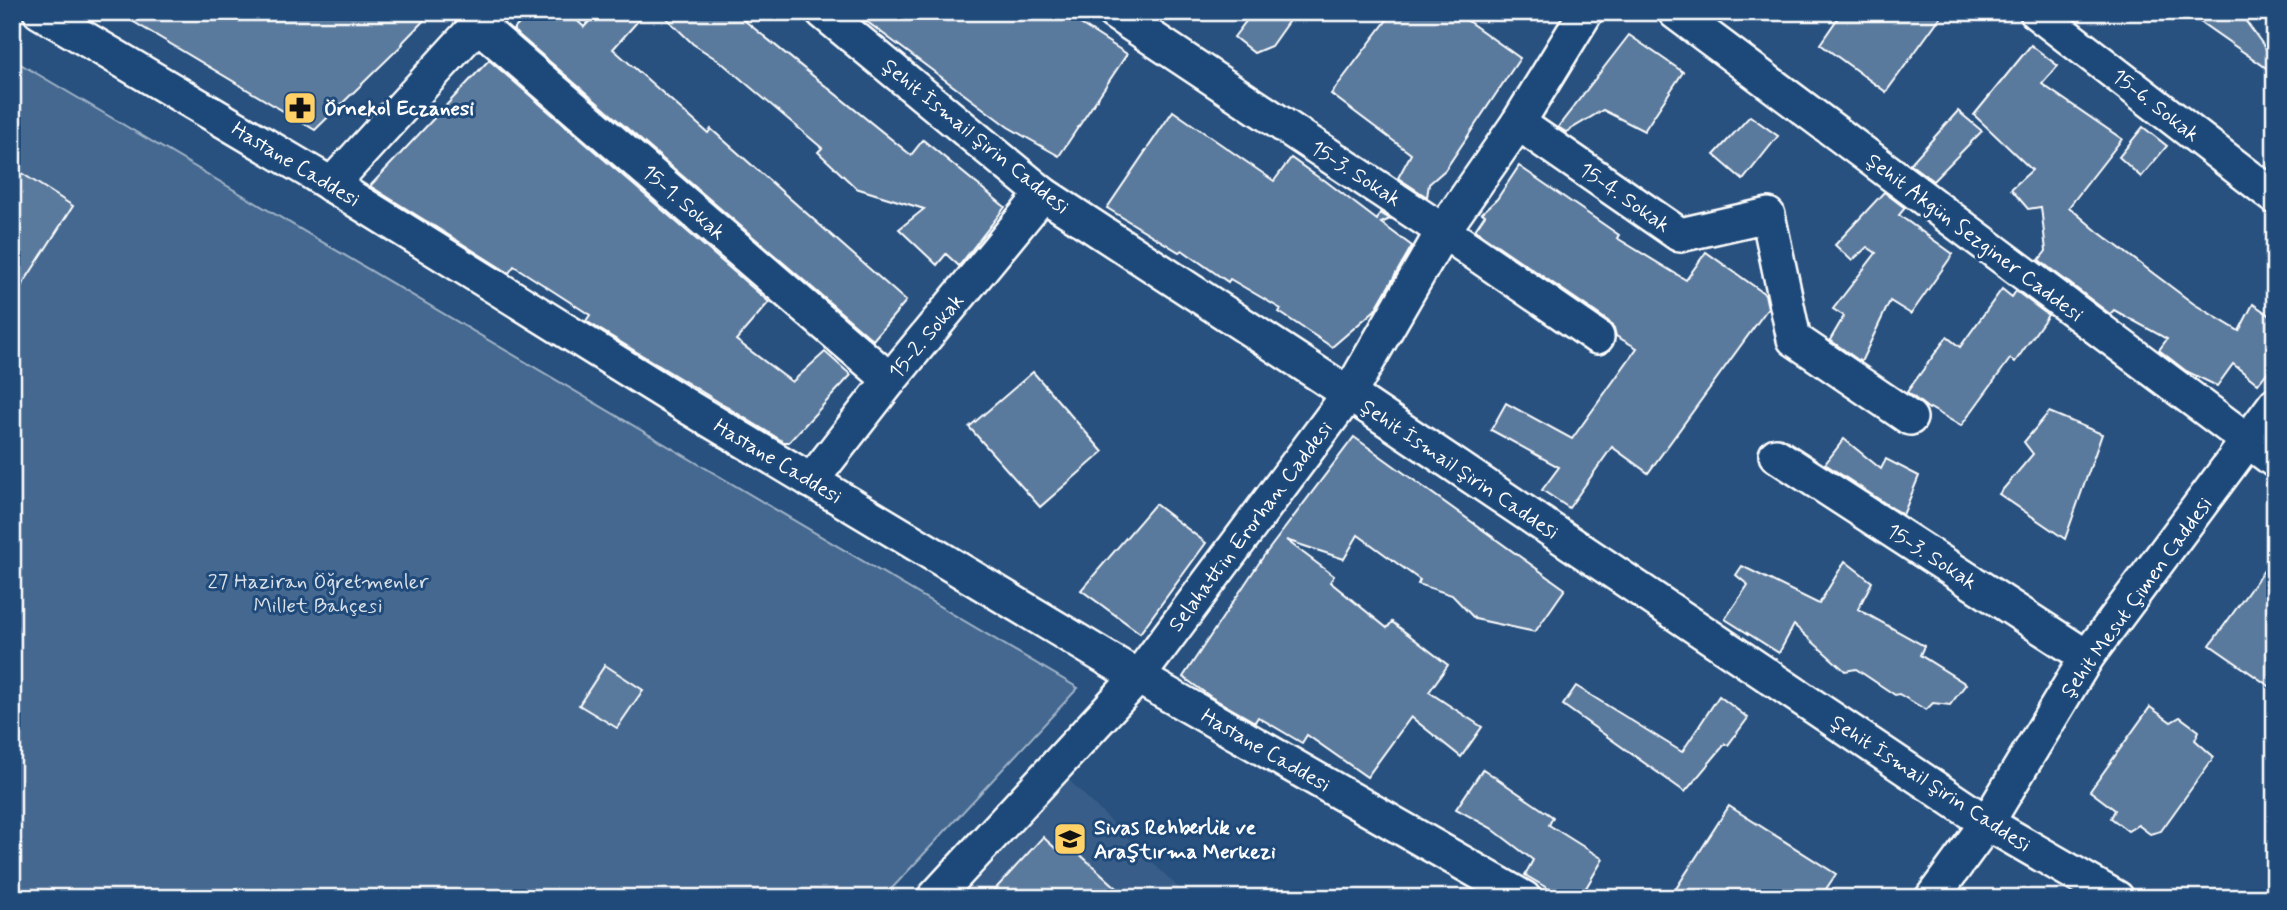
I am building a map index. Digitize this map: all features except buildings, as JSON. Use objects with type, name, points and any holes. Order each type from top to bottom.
[{"type":"street","name":"Hastane Caddesi","points":[[40,12],[331,185],[811,481],[1138,677],[1524,898]]},
{"type":"street","name":"Şehit İsmail Şirin Caddesi","points":[[822,12],[1043,194],[1349,394],[1987,823],[2117,898]]},
{"type":"street","name":"15-3. Sokak","points":[[1113,12],[1443,231],[1597,337]]},
{"type":"street","name":"Selahattin Erorhan Caddesi","points":[[933,898],[1138,677],[1349,394],[1443,231],[1518,123],[1586,12]]},
{"type":"street","name":"Şehit Akgün Sezginer Caddesi","points":[[1675,12],[2275,461]]},
{"type":"street","name":"15-6. Sokak","points":[[2037,13],[2275,197]]},
{"type":"street","points":[[331,185],[484,19]]},
{"type":"street","name":"15-1. Sokak","points":[[484,19],[890,380]]},
{"type":"street","name":"15-4. Sokak","points":[[1518,123],[1680,235],[1768,215],[1794,338],[1910,418]]},
{"type":"street","name":"15-2. Sokak","points":[[811,481],[1043,194]]},
{"type":"street","name":"Şehit Mesut Çimen Caddesi","points":[[1932,898],[1987,823],[2087,657],[2275,404]]},
{"type":"street","name":"15-3. Sokak","points":[[1776,455],[2087,657]]},
{"type":"shaded area","name":"Sivas Rehberlik ve Araştırma Merkezi","points":[[1069,780],[1189,898],[955,898]]},
{"type":"green space","name":"27 Haziran Öğretmenler Millet Bahçesi","points":[[12,59],[1078,688],[883,898],[12,898]]},
{"type":"place","name":"Örnekol Eczanesi","points":[[300,108]]},
{"type":"place","name":"Sivas Rehberlik ve Araştırma Merkezi","points":[[1070,839]]}]
